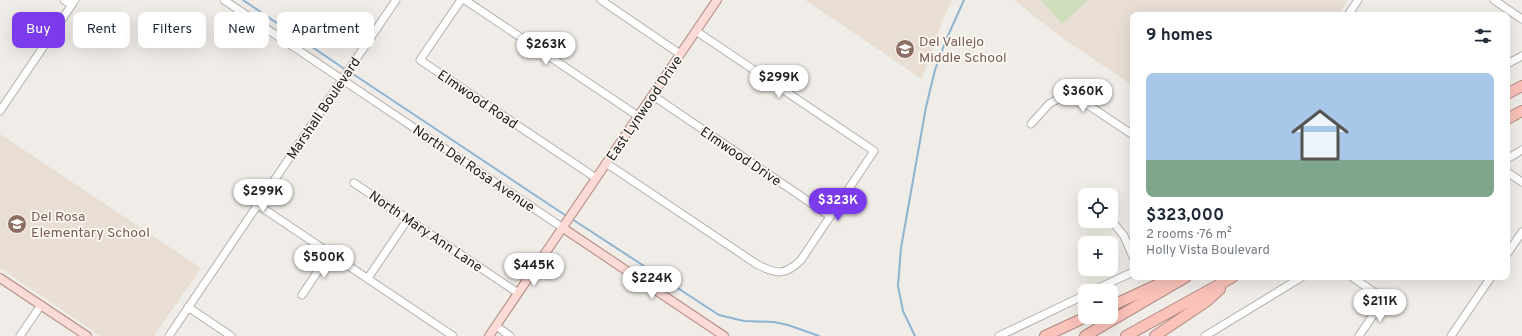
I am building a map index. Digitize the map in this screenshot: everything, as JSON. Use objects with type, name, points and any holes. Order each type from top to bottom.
[{"type":"highway","points":[[1510,92],[1522,86]]},
{"type":"highway","points":[[1510,117],[1522,111]]},
{"type":"highway","points":[[1118,303],[1167,280]]},
{"type":"highway","points":[[1085,336],[1181,280]]},
{"type":"highway","points":[[1126,336],[1227,280]]},
{"type":"highway","points":[[1155,336],[1207,301],[1229,280]]},
{"type":"highway","points":[[1044,336],[1078,321]]},
{"type":"main road","name":"East Lynwood Drive","points":[[489,336],[717,0]]},
{"type":"main road","name":"North Del Rosa Avenue","points":[[563,228],[724,336]]},
{"type":"main road","points":[[0,278],[87,336]]},
{"type":"street","points":[[0,111],[73,3],[64,0]]},
{"type":"street","name":"North Del Rosa Avenue","points":[[224,0],[346,73],[563,228]]},
{"type":"street","name":"Marshall Boulevard","points":[[169,336],[396,0]]},
{"type":"street","name":"Elmwood Road","points":[[461,0],[420,60],[596,178]]},
{"type":"street","points":[[465,0],[638,116]]},
{"type":"street","points":[[601,0],[680,54]]},
{"type":"street","points":[[1350,12],[1358,0]]},
{"type":"street","points":[[1494,0],[1522,19]]},
{"type":"street","points":[[606,163],[770,271],[784,272],[793,268],[801,260],[874,151],[696,31]]},
{"type":"street","points":[[1510,62],[1522,56]]},
{"type":"street","name":"Elmwood Drive","points":[[652,95],[830,216]]},
{"type":"street","points":[[1031,124],[1050,104],[1065,95],[1076,97],[1130,133]]},
{"type":"street","points":[[1510,157],[1522,150]]},
{"type":"street","points":[[1510,174],[1522,182]]},
{"type":"street","name":"North Mary Ann Lane","points":[[354,183],[518,293]]},
{"type":"street","points":[[258,204],[453,336]]},
{"type":"street","points":[[368,278],[408,219]]},
{"type":"street","points":[[1118,228],[1124,236],[1130,250]]},
{"type":"street","points":[[1510,250],[1522,232]]},
{"type":"street","points":[[302,295],[330,253]]},
{"type":"street","points":[[1107,284],[1130,273]]},
{"type":"street","points":[[1209,335],[1297,280]]},
{"type":"street","points":[[1356,280],[1384,299],[1359,336]]},
{"type":"street","points":[[1451,336],[1489,280]]},
{"type":"street","points":[[999,336],[1078,298]]},
{"type":"street","points":[[20,336],[41,305]]},
{"type":"street","points":[[188,307],[230,336]]},
{"type":"street","points":[[496,326],[510,336]]},
{"type":"shaded area","name":"Del Vallejo Middle School","points":[[805,0],[952,0],[943,19],[922,79]]},
{"type":"shaded area","points":[[1014,0],[1348,0],[1340,12],[1130,12],[1130,84],[1064,39]]},
{"type":"shaded area","points":[[0,134],[201,268],[154,336],[101,336],[0,268]]},
{"type":"green space","points":[[1041,0],[1088,0],[1062,24]]},
{"type":"waterway","points":[[243,0],[346,70]]},
{"type":"waterway","points":[[915,336],[903,311],[898,286],[901,248],[926,107],[935,70],[946,40],[964,0]]},
{"type":"waterway","points":[[350,72],[568,217]]},
{"type":"waterway","points":[[572,219],[719,315],[744,321],[774,322],[788,325],[819,336]]},
{"type":"place","name":"Del Vallejo Middle School","points":[[905,49]]},
{"type":"place","name":"Del Rosa Elementary School","points":[[17,224]]}]
